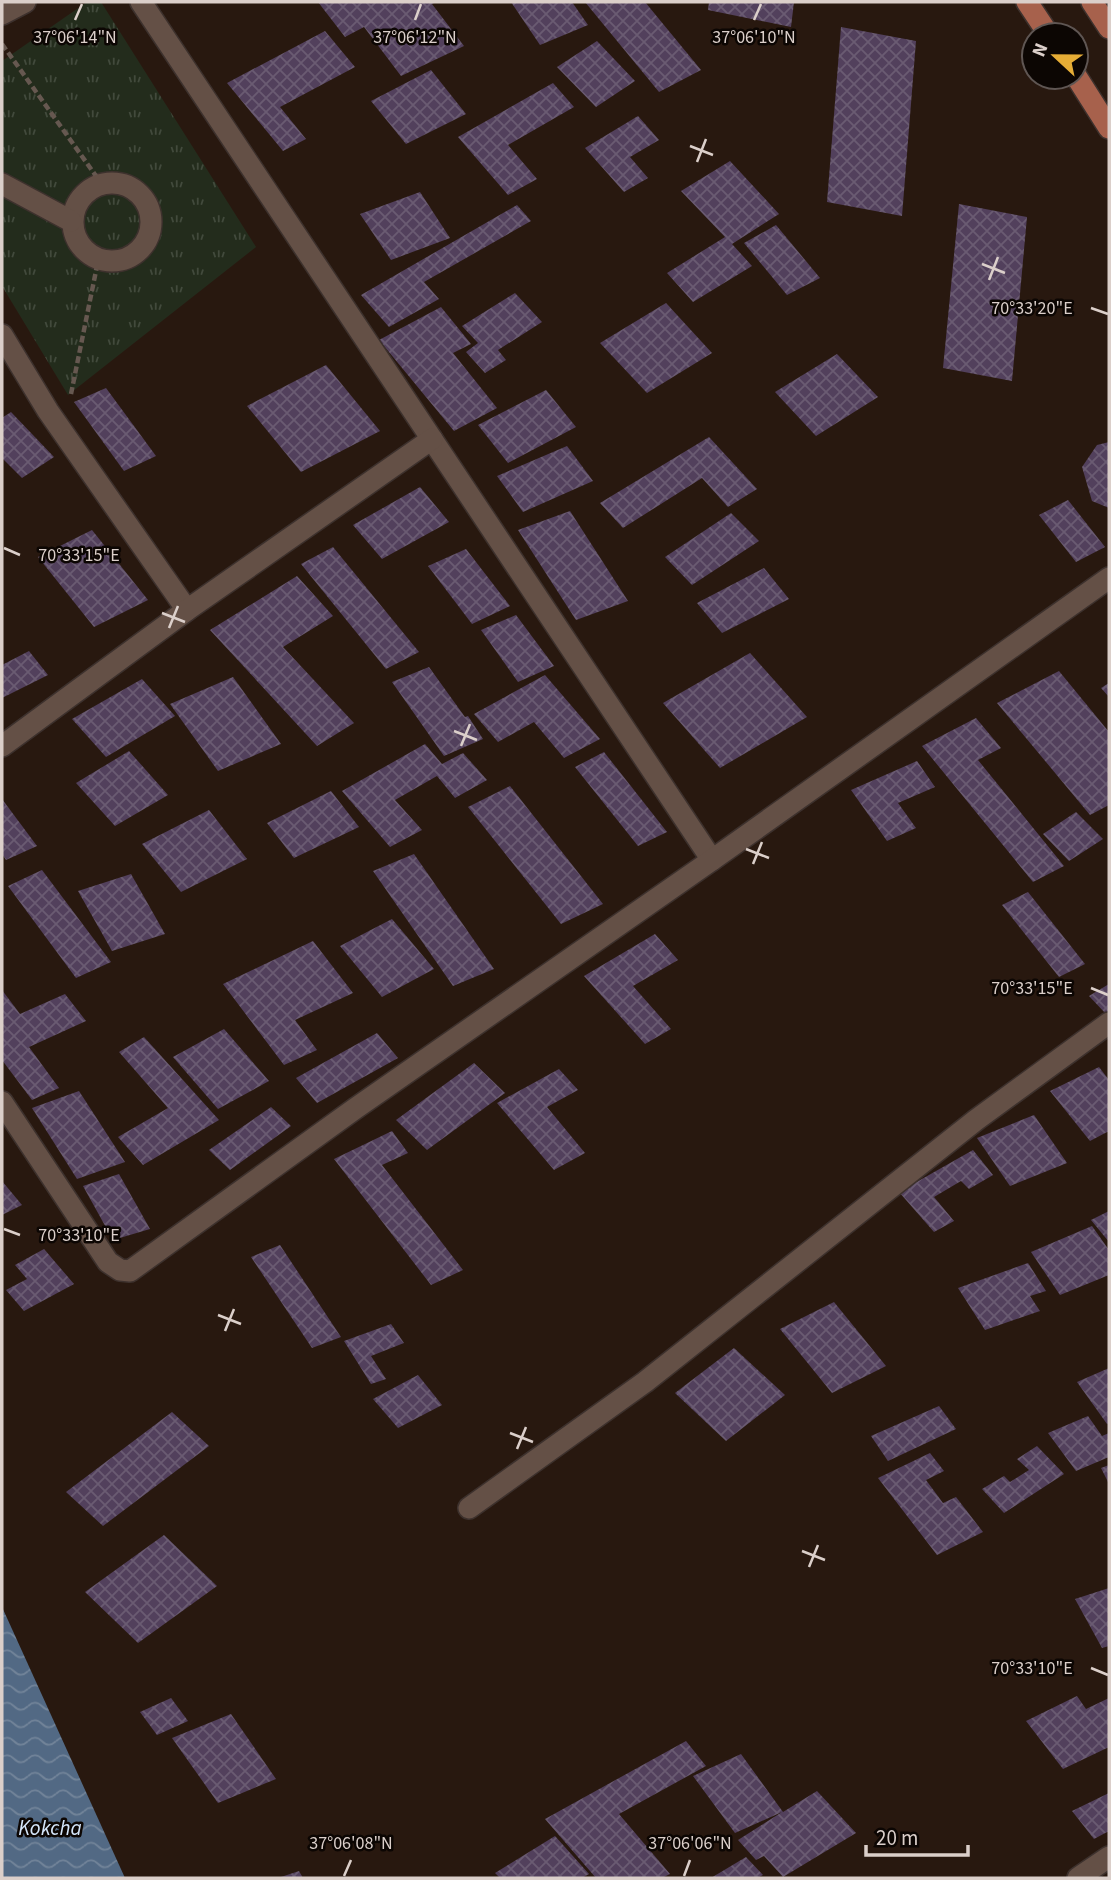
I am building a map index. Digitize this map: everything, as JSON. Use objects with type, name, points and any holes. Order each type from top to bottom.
[{"type":"main road","points":[[1027,2],[1040,21]]},
{"type":"main road","points":[[1092,2],[1109,28]]},
{"type":"main road","points":[[1086,91],[1109,128]]},
{"type":"street","points":[[2,14],[25,2]]},
{"type":"street","points":[[141,2],[712,860]]},
{"type":"street","points":[[101,183],[125,184],[145,200],[152,224],[144,247],[123,261],[98,261],[78,245],[71,221],[80,198],[101,183]]},
{"type":"street","points":[[2,184],[71,221]]},
{"type":"street","points":[[2,335],[62,432],[187,610]]},
{"type":"street","points":[[2,747],[187,610],[432,439]]},
{"type":"street","points":[[2,1102],[108,1262],[120,1270],[130,1271],[356,1108],[712,860],[1109,578]]},
{"type":"street","points":[[469,1508],[645,1382],[976,1120],[1109,1023]]},
{"type":"street","points":[[1078,1878],[1109,1857]]},
{"type":"path","points":[[2,44],[101,183]]},
{"type":"path","points":[[62,432],[98,261]]},
{"type":"green space","points":[[87,2],[101,2],[256,247],[68,395],[2,286],[2,61]]},
{"type":"water","name":"Kokcha","points":[[2,1607],[125,1878],[2,1878]]},
{"type":"building","points":[[318,2],[436,2],[432,4],[464,46],[401,76],[364,27],[345,37]]},
{"type":"building","points":[[511,2],[572,2],[588,25],[540,45]]},
{"type":"building","points":[[585,2],[645,2],[701,70],[659,92]]},
{"type":"building","points":[[709,2],[794,2],[791,27],[708,10]]},
{"type":"building","points":[[841,27],[916,41],[902,216],[827,202]]},
{"type":"building","points":[[325,31],[355,67],[280,107],[306,139],[283,151],[227,83]]},
{"type":"building","points":[[597,41],[635,81],[596,107],[557,67]]},
{"type":"building","points":[[431,70],[466,114],[406,144],[371,101]]},
{"type":"building","points":[[553,83],[574,107],[508,145],[537,179],[508,195],[458,137]]},
{"type":"building","points":[[638,116],[659,140],[630,157],[648,178],[624,192],[585,148]]},
{"type":"building","points":[[730,161],[779,214],[732,244],[752,266],[693,302],[667,273],[725,237],[681,191]]},
{"type":"building","points":[[420,192],[450,238],[391,260],[360,214]]},
{"type":"building","points":[[959,204],[1027,217],[1012,381],[943,368]]},
{"type":"building","points":[[517,205],[531,221],[424,282],[439,299],[389,327],[361,295]]},
{"type":"building","points":[[776,225],[820,278],[787,295],[744,243]]},
{"type":"building","points":[[515,293],[542,322],[498,350],[506,360],[485,373],[466,352],[478,343],[462,326]]},
{"type":"building","points":[[666,303],[712,353],[647,393],[600,343]]},
{"type":"building","points":[[441,307],[471,344],[453,353],[497,408],[454,431],[379,340]]},
{"type":"building","points":[[837,354],[878,397],[816,436],[775,392]]},
{"type":"building","points":[[326,365],[380,431],[301,472],[247,406]]},
{"type":"building","points":[[106,388],[156,456],[124,471],[74,402]]},
{"type":"building","points":[[546,390],[576,427],[508,463],[478,425]]},
{"type":"building","points":[[11,412],[54,457],[22,478],[2,458],[2,418]]},
{"type":"building","points":[[709,437],[757,489],[728,507],[702,478],[623,528],[600,503]]},
{"type":"building","points":[[1109,442],[1109,508],[1092,501],[1082,467],[1097,445]]},
{"type":"building","points":[[567,446],[593,481],[523,512],[497,476]]},
{"type":"building","points":[[420,487],[449,522],[382,559],[353,525]]},
{"type":"building","points":[[1068,500],[1105,547],[1076,562],[1039,515]]},
{"type":"building","points":[[570,511],[628,601],[576,620],[518,530]]},
{"type":"building","points":[[731,513],[759,541],[692,585],[665,557]]},
{"type":"building","points":[[92,530],[148,600],[94,627],[38,557]]},
{"type":"building","points":[[333,547],[419,652],[386,669],[301,564]]},
{"type":"building","points":[[466,549],[510,606],[472,624],[428,566]]},
{"type":"building","points":[[764,568],[789,599],[722,633],[697,603]]},
{"type":"building","points":[[297,576],[333,616],[283,647],[354,723],[317,746],[210,630]]},
{"type":"building","points":[[516,615],[554,666],[518,682],[481,630]]},
{"type":"building","points":[[29,651],[48,675],[2,698],[2,665]]},
{"type":"building","points":[[750,653],[807,717],[720,768],[663,703]]},
{"type":"building","points":[[429,667],[483,739],[444,756],[392,682]]},
{"type":"building","points":[[1059,671],[1109,732],[1109,805],[1090,815],[997,703]]},
{"type":"building","points":[[545,675],[600,739],[564,758],[534,722],[498,742],[474,714]]},
{"type":"building","points":[[233,677],[281,744],[218,771],[170,704]]},
{"type":"building","points":[[142,679],[175,716],[106,757],[72,719]]},
{"type":"building","points":[[1109,683],[1109,697],[1101,688]]},
{"type":"building","points":[[976,718],[1001,748],[978,760],[1064,866],[1033,882],[922,746]]},
{"type":"building","points":[[425,744],[442,764],[463,753],[487,780],[455,798],[437,776],[395,800],[422,830],[390,847],[342,791]]},
{"type":"building","points":[[129,751],[168,795],[115,826],[76,783]]},
{"type":"building","points":[[604,752],[667,832],[638,846],[575,767]]},
{"type":"building","points":[[917,761],[935,787],[898,803],[916,828],[887,841],[851,790]]},
{"type":"building","points":[[510,786],[603,904],[561,924],[468,807]]},
{"type":"building","points":[[331,791],[359,827],[294,858],[267,823]]},
{"type":"building","points":[[2,799],[37,846],[6,860],[2,854]]},
{"type":"building","points":[[209,810],[247,859],[181,892],[142,844]]},
{"type":"building","points":[[1076,812],[1103,839],[1069,861],[1043,834]]},
{"type":"building","points":[[414,854],[494,969],[453,986],[373,871]]},
{"type":"building","points":[[42,870],[111,962],[76,978],[8,886]]},
{"type":"building","points":[[131,874],[165,934],[112,951],[78,891]]},
{"type":"building","points":[[1028,892],[1085,964],[1059,977],[1002,905]]},
{"type":"building","points":[[392,919],[434,969],[382,997],[340,946]]},
{"type":"building","points":[[655,934],[678,960],[633,986],[671,1029],[645,1044],[584,976]]},
{"type":"building","points":[[313,941],[353,993],[295,1020],[317,1050],[284,1065],[223,984]]},
{"type":"building","points":[[1109,984],[1109,1012],[1106,1014],[1089,996]]},
{"type":"building","points":[[2,990],[20,1014],[65,994],[86,1021],[29,1047],[59,1088],[32,1100],[2,1060]]},
{"type":"building","points":[[224,1029],[269,1081],[218,1109],[173,1057]]},
{"type":"building","points":[[377,1033],[398,1058],[317,1103],[296,1078]]},
{"type":"building","points":[[144,1037],[219,1120],[143,1165],[118,1137],[168,1108],[119,1052]]},
{"type":"building","points":[[474,1063],[505,1093],[427,1150],[396,1120]]},
{"type":"building","points":[[1099,1067],[1109,1080],[1109,1131],[1090,1141],[1050,1091]]},
{"type":"building","points":[[559,1069],[578,1090],[547,1107],[585,1153],[554,1170],[497,1103]]},
{"type":"building","points":[[79,1091],[125,1162],[77,1179],[32,1108]]},
{"type":"building","points":[[271,1107],[291,1126],[230,1170],[209,1150]]},
{"type":"building","points":[[1034,1115],[1067,1163],[1010,1186],[977,1138]]},
{"type":"building","points":[[392,1131],[408,1153],[382,1165],[463,1270],[431,1285],[334,1159]]},
{"type":"building","points":[[973,1150],[993,1175],[969,1189],[961,1181],[934,1197],[954,1221],[934,1232],[899,1192]]},
{"type":"building","points":[[119,1174],[150,1229],[113,1240],[83,1186]]},
{"type":"building","points":[[2,1181],[22,1205],[2,1215]]},
{"type":"building","points":[[1109,1211],[1109,1242],[1091,1220]]},
{"type":"building","points":[[1092,1226],[1109,1250],[1109,1275],[1060,1295],[1031,1252]]},
{"type":"building","points":[[280,1245],[341,1337],[312,1348],[251,1257]]},
{"type":"building","points":[[44,1249],[74,1284],[24,1311],[6,1290],[27,1279],[15,1265]]},
{"type":"building","points":[[1028,1263],[1046,1291],[1030,1296],[1040,1311],[985,1330],[958,1288]]},
{"type":"building","points":[[834,1302],[886,1366],[832,1393],[780,1329]]},
{"type":"building","points":[[391,1324],[404,1343],[371,1356],[386,1379],[371,1384],[344,1341]]},
{"type":"building","points":[[734,1348],[785,1395],[726,1441],[675,1393]]},
{"type":"building","points":[[1109,1368],[1109,1423],[1107,1424],[1077,1382]]},
{"type":"building","points":[[418,1375],[442,1405],[398,1428],[373,1399]]},
{"type":"building","points":[[939,1406],[956,1429],[888,1461],[871,1436]]},
{"type":"building","points":[[172,1412],[209,1446],[103,1526],[66,1492]]},
{"type":"building","points":[[1088,1416],[1102,1436],[1109,1433],[1109,1457],[1076,1471],[1048,1433]]},
{"type":"building","points":[[1037,1446],[1064,1474],[1004,1513],[982,1489],[1004,1476],[1010,1482],[1029,1470],[1017,1459]]},
{"type":"building","points":[[930,1453],[944,1471],[926,1480],[943,1503],[956,1497],[983,1532],[937,1555],[878,1478]]},
{"type":"building","points":[[1109,1465],[1109,1484],[1101,1468]]},
{"type":"building","points":[[164,1535],[217,1586],[138,1643],[85,1592]]},
{"type":"building","points":[[1109,1588],[1109,1646],[1102,1648],[1075,1599]]},
{"type":"building","points":[[1077,1696],[1086,1709],[1109,1698],[1109,1747],[1063,1769],[1026,1721]]},
{"type":"building","points":[[171,1698],[188,1721],[157,1735],[140,1712]]},
{"type":"building","points":[[231,1714],[276,1779],[218,1803],[172,1738]]},
{"type":"building","points":[[686,1741],[706,1766],[619,1814],[670,1874],[662,1878],[596,1878],[545,1819]]},
{"type":"building","points":[[741,1754],[783,1812],[817,1791],[856,1833],[783,1877],[764,1856],[756,1860],[738,1840],[782,1812],[735,1833],[693,1776]]},
{"type":"building","points":[[1109,1793],[1109,1831],[1094,1839],[1072,1811]]},
{"type":"building","points":[[555,1836],[589,1874],[582,1878],[500,1878],[495,1873]]},
{"type":"building","points":[[746,1857],[763,1875],[757,1878],[711,1878]]},
{"type":"building","points":[[299,1871],[303,1878],[278,1878]]}]
